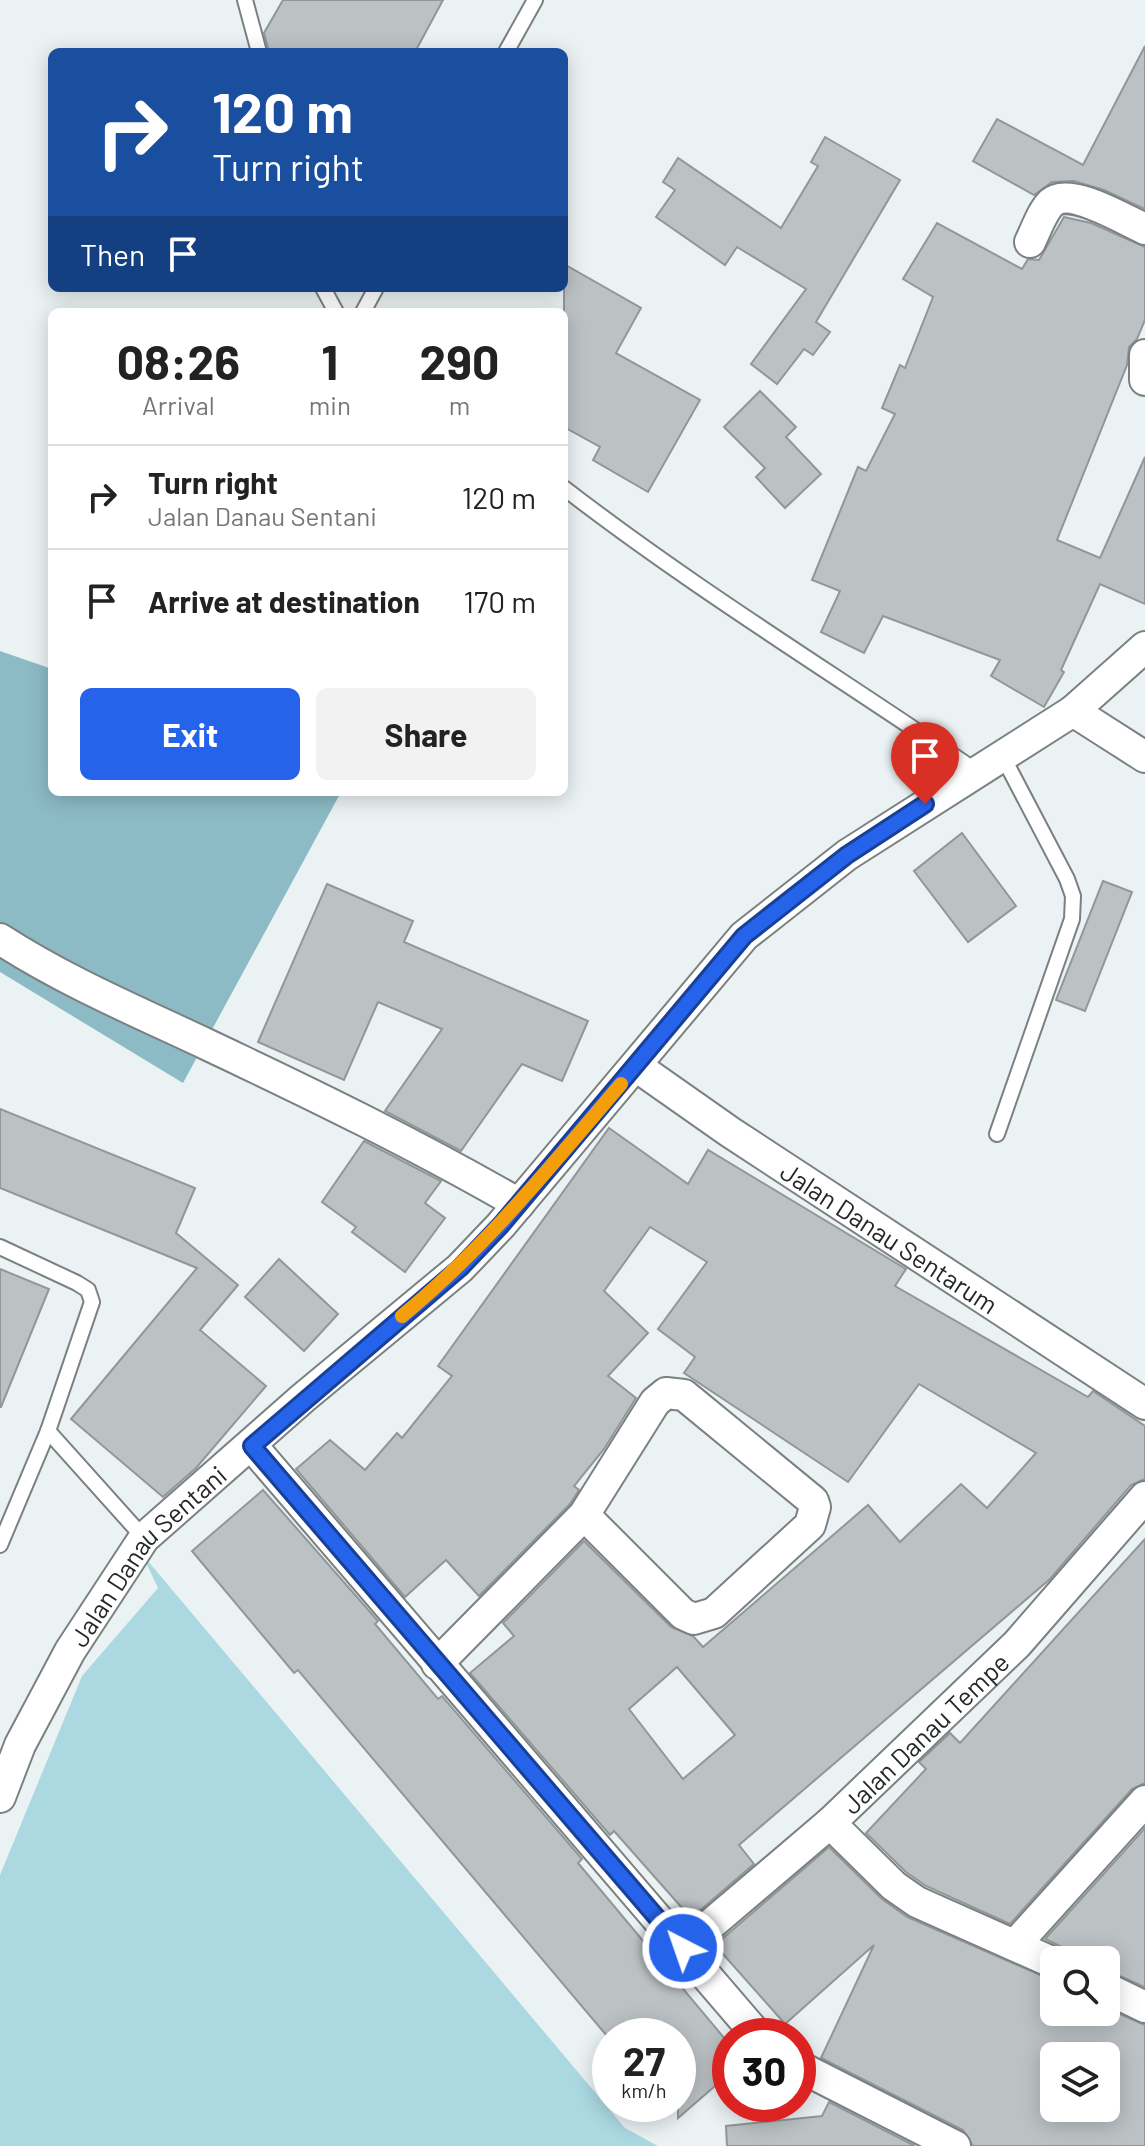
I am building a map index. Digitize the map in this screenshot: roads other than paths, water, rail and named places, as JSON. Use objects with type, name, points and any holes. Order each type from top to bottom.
[{"type":"street","points":[[1030,242],[1049,205],[1058,198],[1074,197],[1145,229]]},
{"type":"street","points":[[1145,355],[1145,380]]},
{"type":"street","name":"Jalan Danau Sentani","points":[[0,1797],[20,1745],[70,1651],[144,1538],[460,1268],[519,1204],[744,936],[847,855],[1073,711],[1145,647]]},
{"type":"street","points":[[1073,711],[1145,757]]},
{"type":"street","points":[[0,939],[34,961],[411,1142],[519,1204]]},
{"type":"street","name":"Jalan Danau Sentarum","points":[[636,1066],[730,1132],[1145,1404]]},
{"type":"street","points":[[437,1664],[584,1515],[655,1402],[666,1393],[684,1395],[813,1501],[815,1507],[810,1525],[714,1613],[694,1619],[683,1614],[584,1515]]},
{"type":"street","points":[[252,1446],[743,2018]]},
{"type":"street","name":"Jalan Danau Tempe","points":[[683,1948],[830,1823],[1017,1644],[1145,1497]]},
{"type":"street","points":[[1015,1945],[1143,1806]]},
{"type":"street","points":[[830,1823],[894,1886],[917,1902],[1040,1957]]},
{"type":"street","points":[[1120,1995],[1145,2007]]},
{"type":"street","points":[[816,2075],[955,2146]]},
{"type":"lane","points":[[245,0],[258,48]]},
{"type":"lane","points":[[508,48],[535,0]]},
{"type":"lane","points":[[568,491],[656,559],[923,732],[989,763],[1067,879],[1073,896],[1072,919],[997,1134]]},
{"type":"lane","points":[[0,1247],[77,1283],[88,1290],[92,1302],[48,1431],[0,1545]]},
{"type":"lane","points":[[48,1431],[144,1538]]}]
